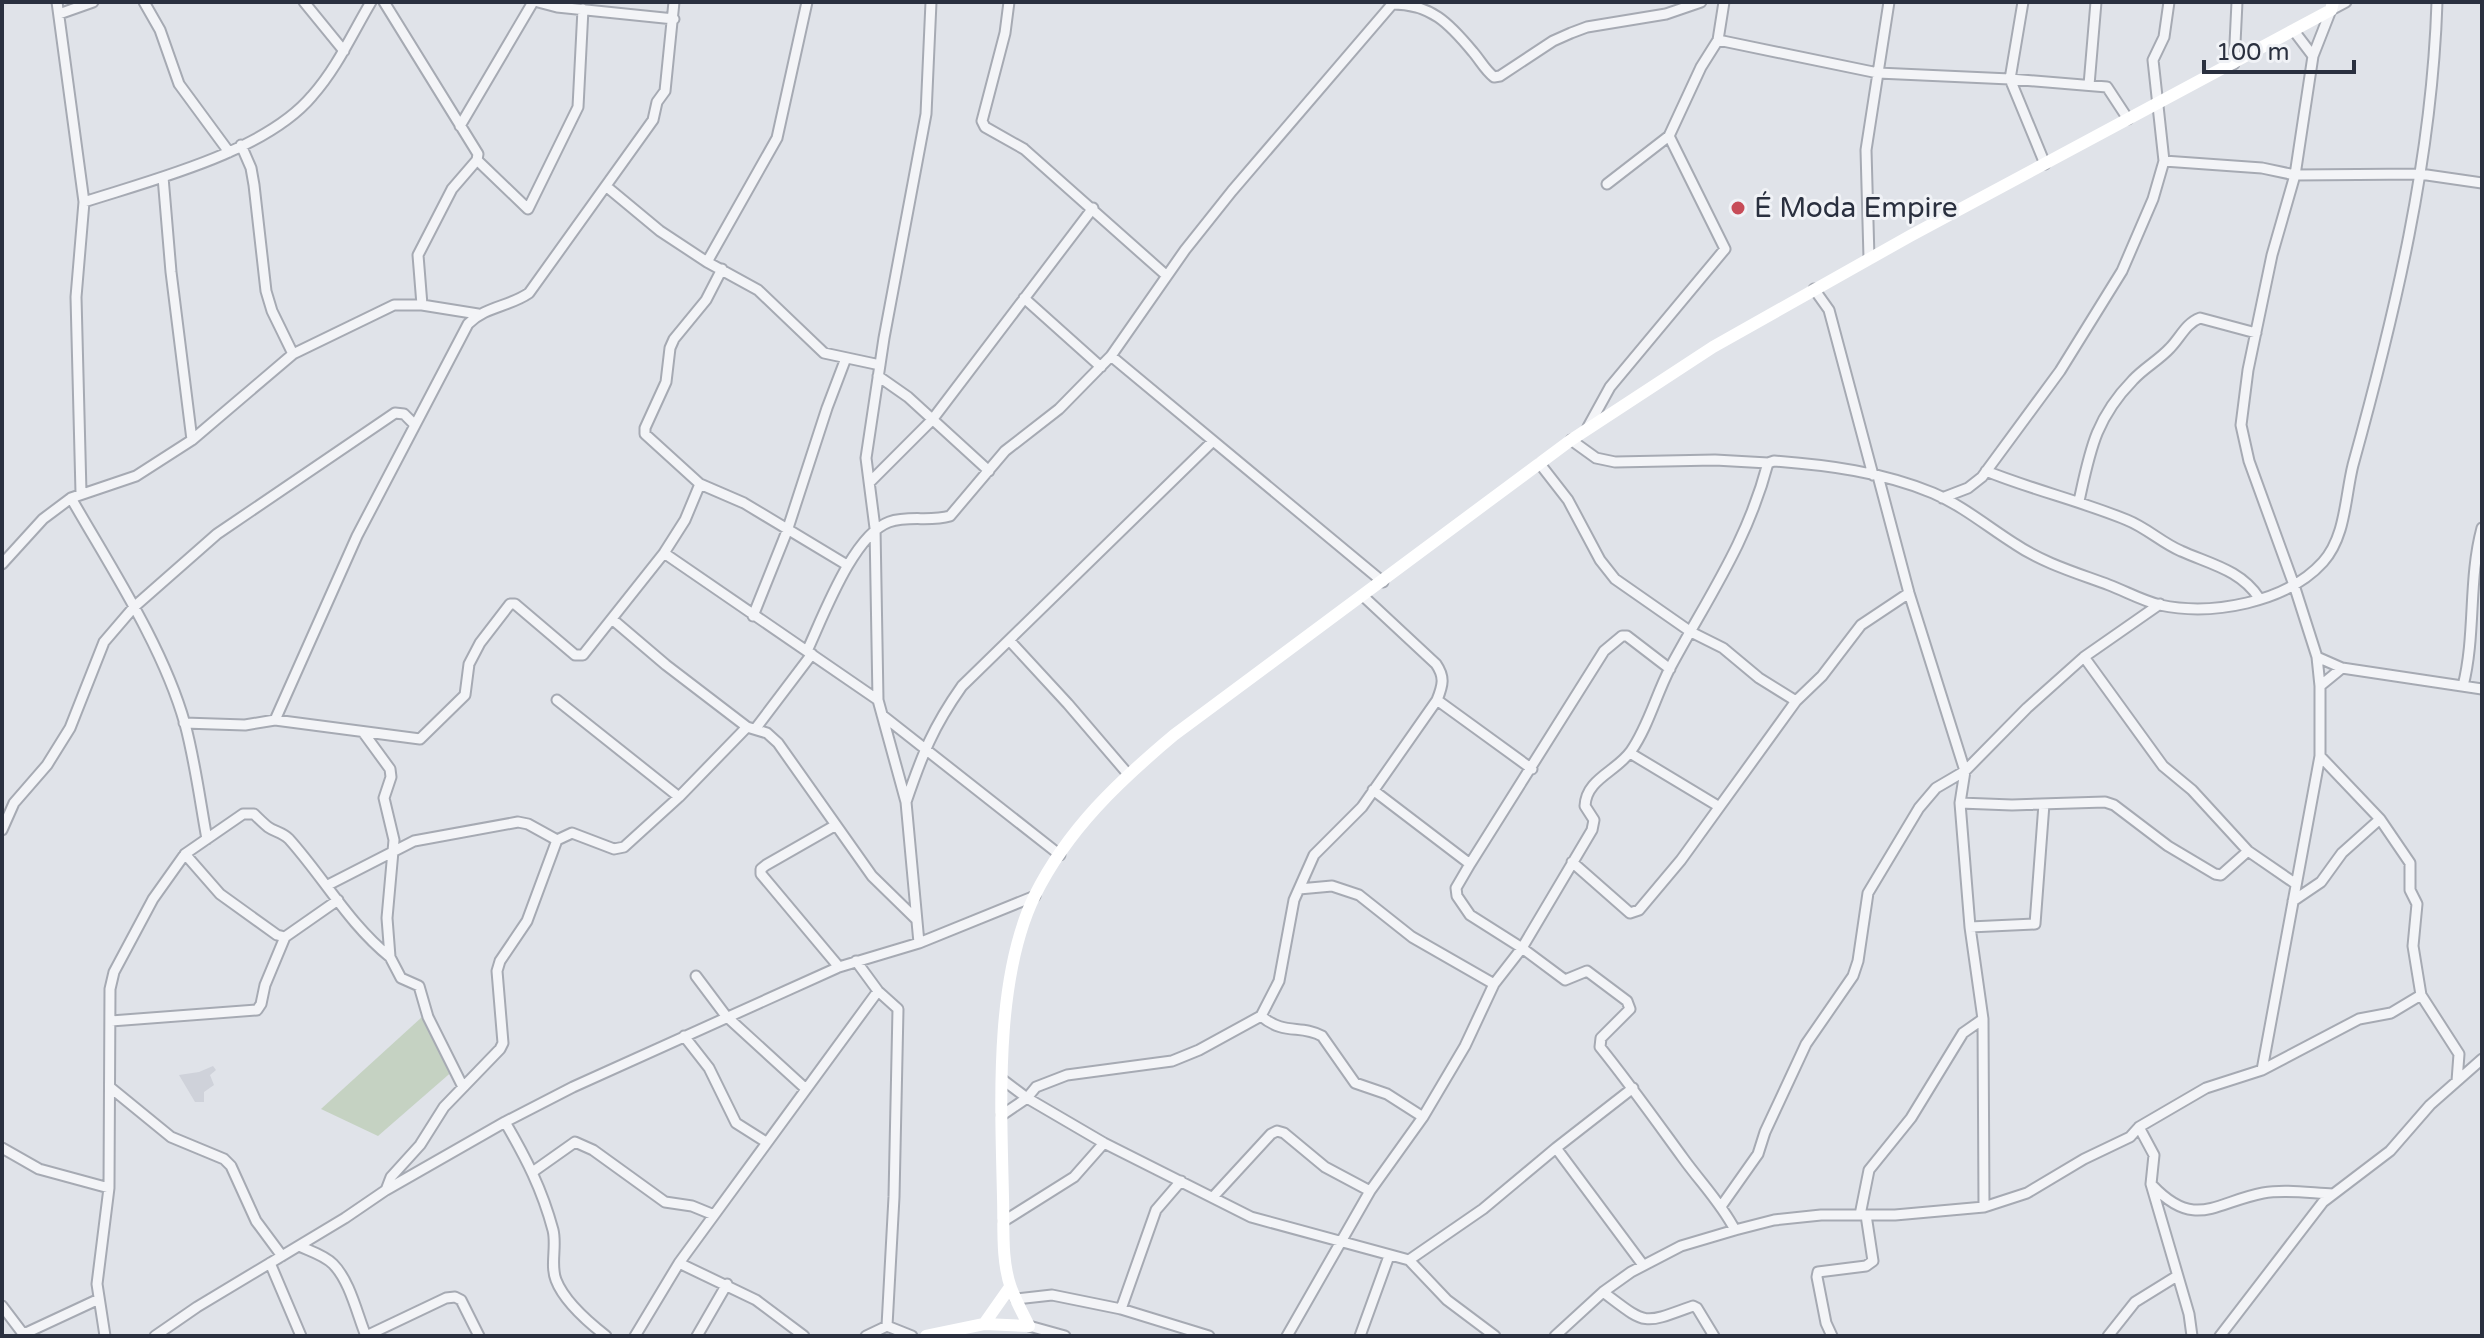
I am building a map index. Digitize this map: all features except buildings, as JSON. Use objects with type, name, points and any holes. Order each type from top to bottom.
[{"type":"street","points":[[57,2],[84,202],[76,297],[81,493]]},
{"type":"street","points":[[59,14],[93,2]]},
{"type":"street","points":[[144,2],[160,30],[179,84],[229,152]]},
{"type":"street","points":[[304,2],[344,51]]},
{"type":"street","points":[[84,202],[229,152],[281,123],[310,99],[344,51],[371,2]]},
{"type":"street","points":[[384,2],[478,154],[477,160],[452,189],[418,255],[422,305]]},
{"type":"street","points":[[460,126],[535,2],[674,19]]},
{"type":"street","points":[[275,720],[357,536],[468,324],[478,314],[515,302],[529,293],[653,120],[657,102],[665,91],[674,2]]},
{"type":"street","points":[[707,262],[777,138],[807,2]]},
{"type":"street","points":[[919,943],[906,802],[878,700],[875,528],[866,458],[867,436],[923,136],[931,2]]},
{"type":"street","points":[[1009,2],[1005,33],[982,121],[989,129],[1024,149],[1167,276]]},
{"type":"street","points":[[386,1190],[391,1177],[413,1154],[444,1107],[503,1043],[497,971],[500,961],[527,921],[557,840],[572,833],[614,849],[624,847],[751,728],[810,653],[847,565],[875,528],[890,521],[950,516],[1005,451],[1059,409],[1101,367],[1232,191],[1393,3],[1420,6],[1430,11],[1463,41],[1494,77],[1553,41],[1587,27],[1666,14],[1701,2]]},
{"type":"street","points":[[1607,184],[1669,136],[1701,67],[1718,40],[1724,2]]},
{"type":"street","points":[[1869,258],[1865,166],[1889,2]]},
{"type":"street","points":[[2023,2],[2010,79],[2045,164]]},
{"type":"street","points":[[2089,85],[2096,2]]},
{"type":"street","points":[[1942,498],[1976,484],[2055,378],[2122,271],[2153,199],[2164,161],[2153,60],[2164,37],[2169,2]]},
{"type":"street","points":[[2234,64],[2237,2]]},
{"type":"street","points":[[1029,1326],[1013,1293],[1004,1221],[1002,1115],[1009,983],[1035,896],[1083,820],[1128,774],[1174,735],[1571,440],[1701,354],[1869,258],[2234,64],[2332,6],[2346,2]]},
{"type":"street","points":[[1571,440],[1596,458],[1615,462],[1774,461],[1826,465],[1876,476],[1942,498],[2035,556],[2160,604],[2215,609],[2294,585],[2321,564],[2342,525],[2351,474],[2405,260],[2420,174],[2437,2]]},
{"type":"street","points":[[2262,1070],[2320,756],[2320,686],[2317,657],[2244,443],[2241,425],[2272,255],[2295,175],[2313,56],[2332,6]]},
{"type":"street","points":[[477,160],[528,209],[578,107],[583,9]]},
{"type":"street","points":[[2294,31],[2313,56]]},
{"type":"street","points":[[1718,40],[1878,73],[2107,87],[2128,119]]},
{"type":"street","points":[[1587,430],[1610,387],[1725,249],[1669,136]]},
{"type":"street","points":[[241,145],[251,168],[266,291],[293,354]]},
{"type":"street","points":[[2164,161],[2262,168],[2295,175],[2420,174],[2482,183]]},
{"type":"street","points":[[163,177],[171,272],[192,440]]},
{"type":"street","points":[[607,187],[646,221],[707,262],[758,290],[824,353],[879,371],[989,471]]},
{"type":"street","points":[[870,482],[932,420],[1093,208]]},
{"type":"street","points":[[722,269],[706,300],[670,348],[666,382],[645,428],[648,439],[700,484],[744,503],[847,565]]},
{"type":"street","points":[[1814,289],[1829,310],[1909,593],[1965,771],[1960,803],[1970,927],[1983,1019],[1984,1207]]},
{"type":"street","points":[[1024,298],[1101,367]]},
{"type":"street","points":[[2,564],[43,519],[71,498],[136,476],[192,440],[293,354],[394,305],[422,305],[478,314]]},
{"type":"street","points":[[2079,501],[2093,438],[2100,424],[2120,394],[2172,347],[2192,321],[2200,318],[2256,333]]},
{"type":"street","points":[[1111,356],[1383,582]]},
{"type":"street","points":[[753,616],[787,531],[846,358]]},
{"type":"street","points":[[2,830],[14,803],[47,765],[70,728],[104,642],[134,607],[217,534],[395,413],[404,414],[415,425]]},
{"type":"street","points":[[906,802],[925,747],[962,686],[1213,441]]},
{"type":"street","points":[[1287,1336],[1370,1191],[1423,1117],[1465,1046],[1494,984],[1522,948],[1593,825],[1594,820],[1585,806],[1590,788],[1630,753],[1670,669],[1740,545],[1759,498],[1768,463]]},
{"type":"street","points":[[1540,464],[1575,512],[1606,569],[1615,579],[1691,632],[1723,648],[1759,678],[1796,701]]},
{"type":"street","points":[[1986,471],[2026,487],[2079,501],[2136,524],[2178,550],[2232,572],[2250,585],[2259,598]]},
{"type":"street","points":[[184,723],[245,725],[275,720],[414,739],[426,735],[465,695],[469,664],[480,643],[510,604],[515,604],[579,657],[664,553],[685,520],[700,484]]},
{"type":"street","points":[[71,498],[134,607],[184,723],[207,839]]},
{"type":"street","points":[[2463,686],[2471,647],[2475,558],[2482,528]]},
{"type":"street","points":[[664,553],[878,700]]},
{"type":"street","points":[[1572,862],[1630,913],[1635,914],[1681,860],[1796,701],[1822,676],[1861,625],[1909,593]]},
{"type":"street","points":[[1002,1115],[1027,1098],[1036,1087],[1067,1075],[1172,1061],[1261,1016],[1279,981],[1291,914],[1314,855],[1362,807],[1437,700],[1443,683],[1442,672],[1436,664],[1363,596]]},
{"type":"street","points":[[1722,1205],[1758,1154],[1806,1044],[1853,976],[1868,893],[1927,797],[1965,771],[2027,708],[2084,657],[2160,604]]},
{"type":"street","points":[[612,619],[666,665],[751,728],[778,743],[872,876],[916,919]]},
{"type":"street","points":[[1670,669],[1627,636],[1615,640],[1604,651],[1456,888],[1463,908],[1470,915],[1565,980],[1587,971],[1627,1001],[1630,1009],[1599,1042],[1682,1157],[1722,1205],[1735,1230]]},
{"type":"street","points":[[1009,640],[1128,774]]},
{"type":"street","points":[[2084,657],[2156,757],[2192,790],[2248,851],[2296,884]]},
{"type":"street","points":[[2317,657],[2342,668],[2482,689]]},
{"type":"street","points":[[2320,686],[2342,668]]},
{"type":"street","points":[[557,700],[679,797]]},
{"type":"street","points":[[1437,700],[1532,769]]},
{"type":"street","points":[[882,715],[1060,855]]},
{"type":"street","points":[[363,732],[390,769],[391,777],[384,798],[394,840],[387,918],[390,957]]},
{"type":"street","points":[[1630,753],[1718,806]]},
{"type":"street","points":[[2320,756],[2380,819],[2410,863],[2410,890],[2417,904],[2413,946],[2421,995],[2459,1054],[2457,1081]]},
{"type":"street","points":[[1373,790],[1470,864]]},
{"type":"street","points":[[1960,803],[2105,802],[2114,805],[2168,846],[2215,874],[2227,872],[2248,851]]},
{"type":"street","points":[[1970,927],[2035,924],[2044,804]]},
{"type":"street","points":[[105,1336],[97,1284],[109,1188],[110,989],[121,956],[153,899],[185,854],[249,812],[285,836],[328,885],[363,933],[390,957],[401,978],[419,986],[428,1017],[463,1087]]},
{"type":"street","points":[[2293,901],[2321,882],[2349,845],[2380,819]]},
{"type":"street","points":[[328,885],[393,851],[429,837],[503,823],[528,824],[557,840]]},
{"type":"street","points":[[836,825],[766,865],[761,869],[761,874],[839,967]]},
{"type":"street","points":[[185,854],[220,894],[277,935],[285,937]]},
{"type":"street","points":[[1299,889],[1332,886],[1359,895],[1412,937],[1494,984]]},
{"type":"street","points":[[155,1336],[386,1190],[573,1087],[839,967],[919,943],[1035,896]]},
{"type":"street","points":[[111,1021],[257,1010],[285,937],[338,900]]},
{"type":"street","points":[[856,961],[878,991],[898,1009],[894,1197],[887,1326]]},
{"type":"street","points":[[696,976],[726,1016],[806,1089]]},
{"type":"street","points":[[635,1336],[679,1263],[878,991]]},
{"type":"street","points":[[1555,1336],[1603,1292],[1643,1265],[1681,1246],[1774,1220],[1984,1207],[2042,1185],[2084,1159],[2130,1137],[2139,1127],[2219,1082],[2262,1070],[2359,1019],[2391,1013],[2421,995]]},
{"type":"street","points":[[1261,1016],[1281,1029],[1314,1032],[1322,1036],[1355,1083],[1387,1094],[1423,1117]]},
{"type":"street","points":[[1832,1336],[1824,1314],[1818,1272],[1866,1266],[1873,1261],[1863,1215],[1869,1170],[1911,1118],[1963,1033],[1983,1019]]},
{"type":"street","points":[[684,1036],[709,1068],[736,1123],[766,1142]]},
{"type":"street","points":[[2220,1336],[2323,1202],[2390,1151],[2430,1105],[2482,1059]]},
{"type":"street","points":[[1003,1080],[1027,1098],[1104,1143],[1266,1222],[1409,1260],[1447,1300],[1495,1336]]},
{"type":"street","points":[[111,1088],[171,1137],[224,1159],[231,1166],[256,1221],[282,1256]]},
{"type":"street","points":[[1409,1260],[1483,1209],[1633,1088]]},
{"type":"street","points":[[505,1122],[534,1171],[553,1232],[557,1282],[589,1323],[606,1336]]},
{"type":"street","points":[[2139,1127],[2154,1155],[2151,1184],[2192,1336]]},
{"type":"street","points":[[1213,1197],[1277,1131],[1284,1133],[1325,1167],[1370,1191]]},
{"type":"street","points":[[534,1171],[575,1142],[593,1150],[665,1202],[692,1206],[714,1215]]},
{"type":"street","points":[[1004,1221],[1074,1177],[1104,1143]]},
{"type":"street","points":[[2,1148],[39,1169],[109,1188]]},
{"type":"street","points":[[1556,1148],[1643,1265]]},
{"type":"street","points":[[413,1154],[425,1168]]},
{"type":"street","points":[[1121,1309],[1156,1210],[1181,1181]]},
{"type":"street","points":[[2151,1184],[2173,1205],[2203,1210],[2220,1208],[2261,1193],[2333,1194]]},
{"type":"street","points":[[299,1246],[335,1265],[366,1336],[446,1298],[455,1297],[461,1300],[479,1336]]},
{"type":"street","points":[[1360,1336],[1389,1256]]},
{"type":"street","points":[[270,1263],[301,1336]]},
{"type":"street","points":[[679,1263],[756,1300],[804,1336]]},
{"type":"street","points":[[2108,1336],[2135,1302],[2177,1276]]},
{"type":"street","points":[[697,1336],[727,1284]]},
{"type":"street","points":[[1603,1292],[1639,1318],[1661,1319],[1693,1306],[1714,1336]]},
{"type":"street","points":[[984,1324],[1013,1293],[1052,1295],[1121,1309],[1209,1336]]},
{"type":"street","points":[[2,1306],[18,1328],[26,1333],[99,1299]]},
{"type":"street","points":[[926,1336],[984,1324],[1029,1326],[1065,1336]]},
{"type":"street","points":[[866,1336],[887,1326],[912,1336]]},
{"type":"street","points":[[10,1336],[18,1328]]},
{"type":"shaded area","points":[[213,1066],[216,1070],[210,1075],[214,1085],[204,1092],[204,1102],[195,1102],[179,1075]]},
{"type":"green space","points":[[422,1017],[455,1069],[378,1136],[321,1109]]},
{"type":"place","name":"É Moda Empire","points":[[1738,208]]}]
